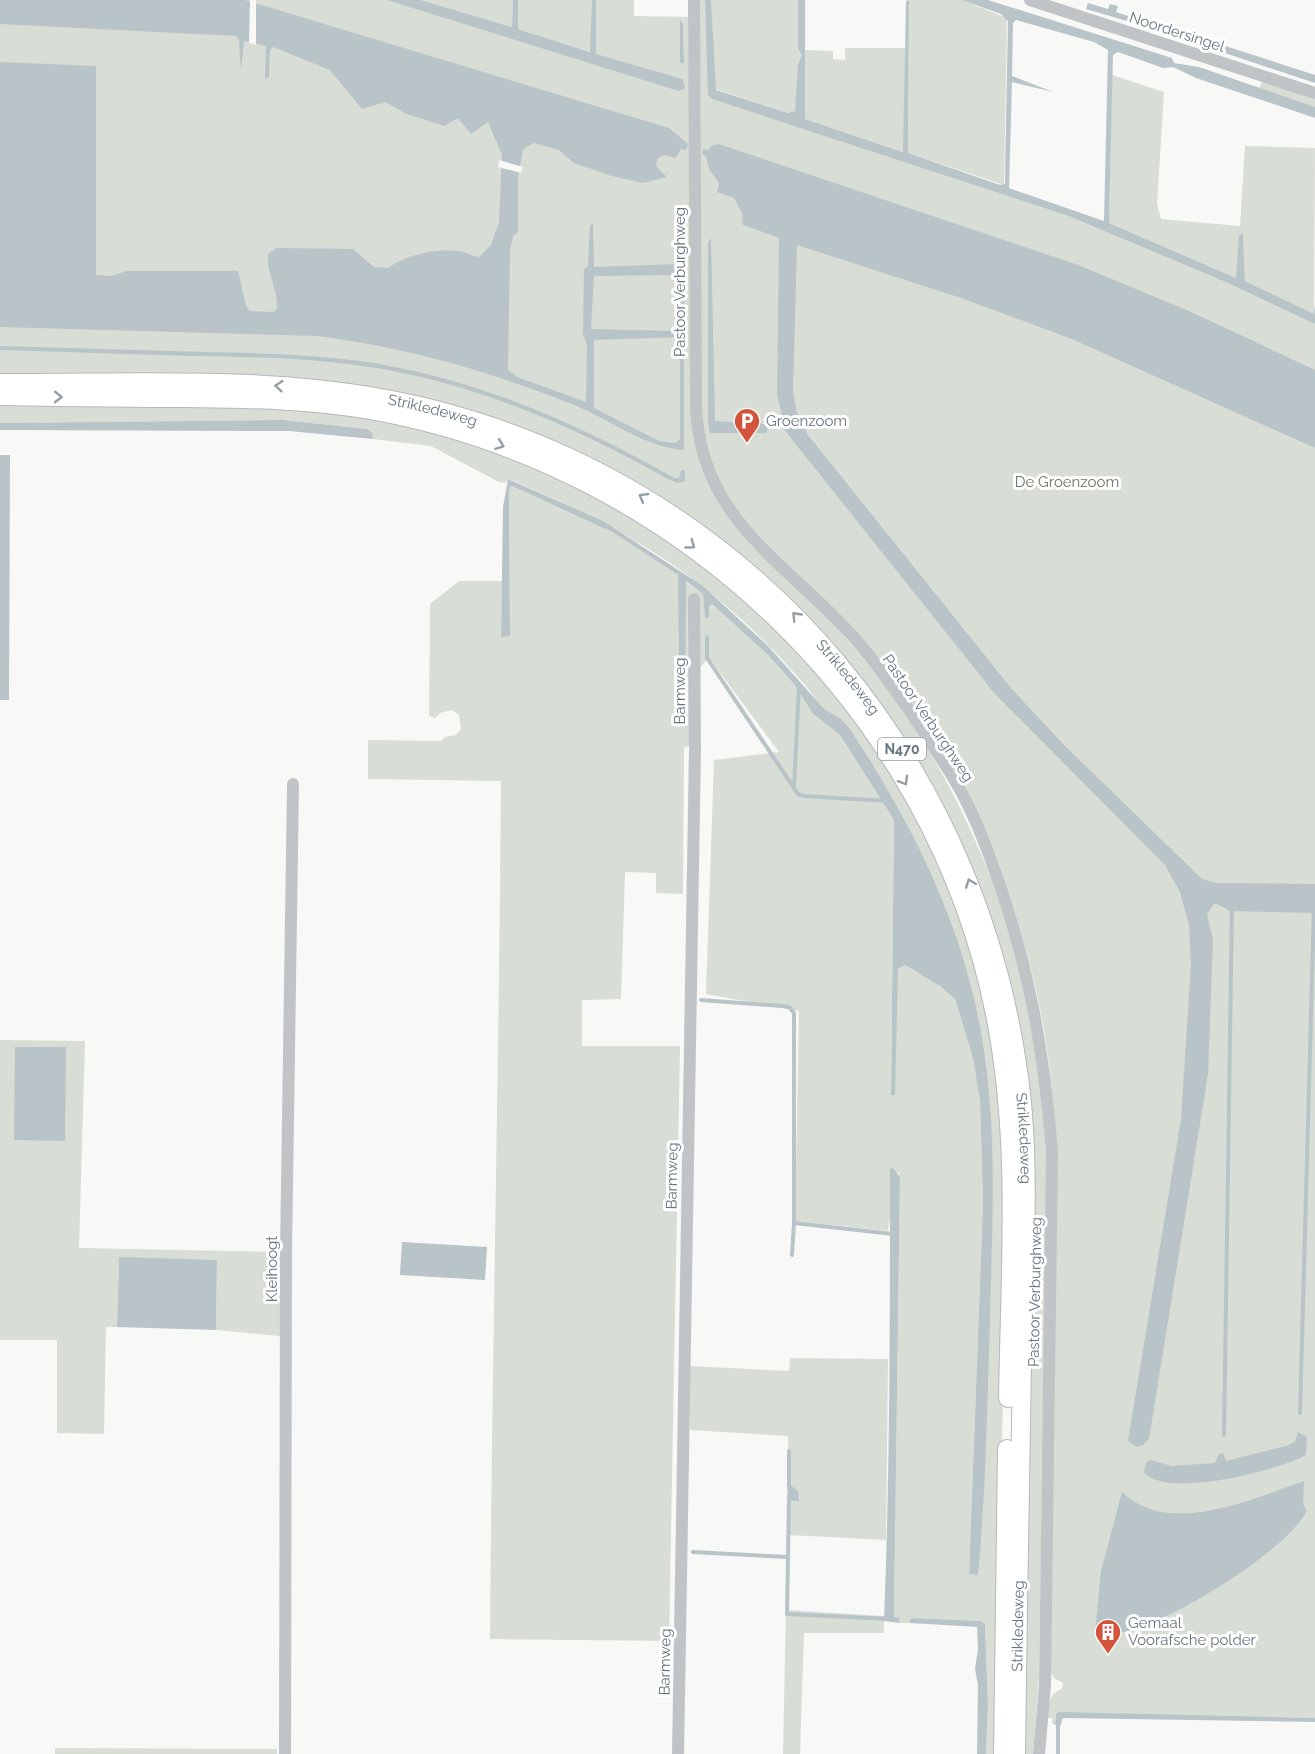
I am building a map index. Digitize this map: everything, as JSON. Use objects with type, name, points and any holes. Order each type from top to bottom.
[{"type":"main road","name":"Strikledeweg","points":[[0,382],[266,385],[323,389],[428,408],[497,429],[557,452],[612,479],[676,516],[723,551],[783,603],[864,693],[899,744],[958,852],[980,910],[998,970],[1017,1064],[1023,1109],[1024,1215],[1016,1754]]},
{"type":"main road","name":"Strikledeweg","points":[[0,396],[264,399],[317,402],[426,422],[493,442],[552,466],[666,527],[715,562],[772,613],[852,702],[889,755],[945,858],[985,970],[1004,1067],[1009,1110],[1011,1216],[1003,1754]]},
{"type":"street","name":"Pastoor Verburghweg","points":[[694,0],[696,429],[705,464],[718,494],[741,528],[828,609],[857,642],[886,677],[953,777],[983,839],[994,868],[1013,921],[1030,987],[1046,1073],[1052,1152],[1045,1684],[1038,1754]]},
{"type":"street","name":"Noordersingel","points":[[1030,0],[1315,93]]},
{"type":"street","name":"Barmweg","points":[[678,1754],[694,761],[694,599]]},
{"type":"street","name":"Kleihoogt","points":[[285,1754],[286,1253],[293,784]]},
{"type":"green space","name":"De Groenzoom","points":[[0,0],[407,0],[684,88],[683,79],[595,54],[596,0],[634,0],[634,16],[688,17],[690,89],[699,93],[699,0],[705,0],[709,96],[1044,202],[1251,289],[1315,320],[1315,1718],[1062,1715],[1059,1712],[1056,1714],[1055,1725],[1052,1724],[1052,1718],[1048,1718],[1052,1697],[1062,1689],[1063,1683],[1054,1678],[1049,1670],[1057,1178],[1051,1082],[1037,996],[1027,953],[1000,870],[983,830],[942,753],[923,723],[881,667],[811,589],[760,539],[750,544],[800,590],[852,645],[900,706],[930,752],[980,851],[1016,955],[1029,1008],[1044,1118],[1047,1200],[1039,1676],[1033,1754],[1019,1754],[1028,1204],[1027,1137],[1021,1070],[994,946],[949,830],[888,724],[811,628],[721,546],[618,479],[505,427],[382,394],[218,375],[109,381],[0,379]],"holes":[[[682,20],[684,64],[680,63]]]},
{"type":"green space","points":[[421,0],[513,0],[512,27]]},
{"type":"green space","points":[[518,0],[592,0],[591,52],[518,29]]},
{"type":"green space","points":[[711,0],[798,0],[798,49],[802,55],[795,111],[788,113],[715,89]]},
{"type":"green space","points":[[909,0],[962,0],[1007,18],[1004,185],[908,153]]},
{"type":"green space","points":[[845,48],[905,48],[904,152],[805,119],[805,50],[833,51],[833,59],[845,60]]},
{"type":"green space","points":[[1112,75],[1164,92],[1157,204],[1161,219],[1240,226],[1245,146],[1315,148],[1314,315],[1245,281],[1243,234],[1236,278],[1109,223]]},
{"type":"green space","points":[[1263,81],[1315,99],[1315,107],[1259,88]]},
{"type":"green space","points":[[0,399],[189,401],[365,413],[553,469],[702,557],[842,696],[940,857],[987,997],[1006,1167],[998,1754],[986,1754],[988,1705],[985,1625],[981,1621],[914,1618],[910,1619],[910,1623],[899,1623],[900,1618],[894,1617],[900,1177],[898,1171],[888,1231],[795,1221],[799,1011],[706,994],[714,760],[779,752],[709,658],[698,669],[691,746],[684,747],[683,894],[656,893],[656,873],[625,872],[621,999],[582,1000],[582,1046],[680,1046],[669,1641],[490,1639],[501,781],[368,779],[368,740],[441,741],[445,737],[456,735],[461,729],[459,715],[452,710],[440,713],[435,718],[429,716],[430,604],[459,581],[502,581],[501,636],[510,636],[509,489],[512,486],[614,533],[678,575],[679,724],[685,581],[703,594],[705,618],[709,618],[709,606],[712,604],[768,655],[794,684],[813,714],[840,735],[894,820],[891,1095],[898,969],[905,965],[940,986],[955,999],[973,1058],[980,1102],[983,1202],[969,1574],[985,1384],[992,1241],[991,1120],[984,1047],[980,1023],[963,962],[938,892],[908,827],[850,729],[822,707],[790,668],[742,620],[688,576],[660,557],[632,539],[572,508],[509,479],[505,483],[499,482],[431,446],[373,439],[372,432],[367,429],[283,420],[0,423]]},
{"type":"green space","points":[[0,1040],[85,1041],[79,1248],[281,1252],[280,1336],[216,1330],[217,1260],[119,1258],[117,1327],[106,1327],[104,1434],[57,1433],[57,1340],[0,1340]]},
{"type":"green space","points":[[790,1358],[888,1359],[886,1540],[788,1535],[787,1501],[793,1502],[798,1491],[788,1483],[788,1436],[690,1430],[690,1366],[789,1371]]},
{"type":"green space","points":[[786,1610],[884,1616],[884,1633],[804,1633],[800,1754],[783,1754]]},
{"type":"green space","points":[[55,1748],[277,1749],[277,1754],[55,1754]]},
{"type":"shaded area","points":[[0,0],[245,0],[669,128],[688,144],[686,150],[681,149],[675,158],[665,155],[658,158],[656,166],[667,177],[643,183],[612,176],[574,163],[559,150],[534,143],[523,149],[518,177],[518,232],[513,236],[510,250],[508,370],[517,377],[586,402],[587,345],[583,334],[584,269],[588,266],[590,225],[593,224],[594,267],[679,264],[680,233],[684,232],[684,289],[681,289],[680,278],[675,275],[594,276],[591,329],[676,331],[680,328],[680,298],[684,298],[683,337],[594,340],[594,408],[659,441],[675,443],[680,439],[680,354],[684,354],[684,449],[652,443],[586,410],[509,381],[416,354],[351,341],[317,336],[0,327],[0,62],[96,66],[96,275],[111,276],[127,271],[238,271],[246,306],[250,311],[273,312],[277,309],[268,261],[268,254],[276,248],[353,249],[374,267],[388,268],[415,255],[437,251],[457,251],[479,257],[491,245],[499,222],[502,155],[488,122],[471,134],[458,118],[444,126],[407,114],[385,102],[362,109],[330,70],[273,47],[270,51],[269,77],[265,79],[266,46],[244,41],[241,71],[239,40],[236,36],[0,24]]},
{"type":"shaded area","points":[[387,0],[421,0],[512,27],[513,0],[518,0],[518,29],[590,52],[592,0],[596,0],[596,54],[683,79],[685,88],[679,91]]},
{"type":"shaded area","points":[[705,0],[711,0],[716,90],[788,113],[795,111],[798,65],[802,55],[798,49],[798,0],[805,0],[805,119],[903,152],[906,1],[909,0],[908,153],[1000,185],[1005,184],[1008,21],[1001,14],[962,0],[988,0],[1172,58],[1174,63],[1199,67],[1315,107],[1315,118],[1196,78],[1173,67],[1163,68],[1118,52],[1113,55],[1109,223],[1236,278],[1239,235],[1243,234],[1245,281],[1314,314],[1315,304],[1315,324],[1226,282],[1069,216],[712,99],[708,95]],"holes":[[[1016,20],[1094,42],[1108,50],[1104,221],[1009,188],[1012,82],[1053,92],[1012,76],[1013,23]]]},
{"type":"shaded area","points":[[1088,3],[1108,9],[1110,4],[1118,6],[1116,12],[1143,21],[1146,19],[1144,26],[1086,9]]},
{"type":"shaded area","points":[[680,20],[683,23],[684,64],[680,63]]},
{"type":"shaded area","points":[[1156,23],[1178,30],[1176,37],[1154,30]]},
{"type":"shaded area","points":[[1188,34],[1315,75],[1315,83],[1186,40]]},
{"type":"shaded area","points":[[719,144],[1078,265],[1189,311],[1315,370],[1315,448],[1072,339],[961,298],[797,245],[793,391],[797,413],[808,435],[1011,688],[1063,744],[1202,879],[1216,883],[1315,884],[1315,906],[1214,904],[1207,914],[1213,940],[1208,1074],[1149,1439],[1137,1447],[1128,1441],[1181,1119],[1191,964],[1189,925],[1180,892],[1165,865],[995,694],[786,432],[777,395],[779,238],[743,225],[742,213],[734,198],[717,192],[719,183],[709,169],[706,156],[702,154],[703,149],[708,150],[711,146]]},
{"type":"shaded area","points":[[711,238],[715,421],[764,424],[768,428],[766,433],[710,433],[708,421],[708,243]]},
{"type":"shaded area","points":[[0,346],[282,354],[360,361],[402,368],[483,390],[522,404],[599,438],[674,478],[679,478],[681,470],[685,471],[685,481],[678,483],[668,479],[609,447],[517,407],[454,386],[393,371],[307,360],[0,350]]},
{"type":"shaded area","points":[[283,420],[367,429],[372,432],[373,439],[289,431],[0,430],[0,423]]},
{"type":"shaded area","points":[[0,455],[10,455],[9,700],[0,700]]},
{"type":"shaded area","points":[[508,479],[603,521],[703,586],[768,646],[825,710],[840,718],[850,729],[894,801],[932,875],[962,954],[973,994],[982,1036],[990,1107],[993,1214],[985,1480],[978,1575],[969,1574],[983,1202],[980,1102],[973,1058],[955,999],[940,986],[905,965],[898,969],[895,1095],[891,1095],[894,820],[840,735],[813,714],[794,684],[768,655],[712,604],[709,606],[709,618],[705,618],[703,594],[686,581],[685,725],[679,724],[678,575],[614,533],[512,486],[509,489],[510,636],[501,637],[503,507]]},
{"type":"shaded area","points":[[15,1047],[66,1047],[65,1141],[14,1140]]},
{"type":"shaded area","points":[[893,1168],[900,1177],[894,1617],[900,1618],[899,1623],[884,1621],[889,1451],[890,1169]]},
{"type":"shaded area","points":[[402,1242],[487,1247],[485,1280],[400,1275]]},
{"type":"shaded area","points":[[119,1257],[217,1260],[216,1330],[117,1327]]},
{"type":"shaded area","points":[[1298,1432],[1307,1437],[1306,1455],[1273,1468],[1223,1480],[1197,1483],[1156,1480],[1144,1472],[1146,1463],[1150,1460],[1172,1466],[1215,1463],[1219,1454],[1223,1453],[1226,1461],[1286,1446],[1295,1442]]},
{"type":"shaded area","points":[[1304,1481],[1303,1504],[1307,1511],[1294,1528],[1252,1565],[1199,1599],[1148,1624],[1124,1632],[1095,1631],[1101,1571],[1122,1492],[1141,1505],[1163,1512],[1187,1513],[1236,1505]]},
{"type":"shaded area","points":[[788,1483],[798,1491],[799,1501],[787,1501]]},
{"type":"shaded area","points":[[910,1619],[981,1621],[985,1624],[988,1705],[986,1754],[977,1754],[978,1685],[975,1669],[978,1649],[977,1627],[910,1623]]},
{"type":"shaded area","points":[[1059,1712],[1315,1718],[1315,1722],[1065,1718],[1062,1719],[1061,1725],[1055,1725],[1056,1714]]},
{"type":"pier","points":[[250,0],[256,0],[256,45],[249,43]]},
{"type":"pier","points":[[499,160],[523,167],[521,173],[498,167]]},
{"type":"waterway","points":[[707,637],[707,658],[798,794],[888,801]]},
{"type":"waterway","points":[[794,786],[799,686]]},
{"type":"waterway","points":[[1219,897],[1232,904],[1315,906]]},
{"type":"waterway","points":[[1224,1435],[1232,904]]},
{"type":"waterway","points":[[1300,1413],[1314,906]]},
{"type":"waterway","points":[[701,1000],[782,1006],[789,1007],[794,1013],[794,1223]]},
{"type":"waterway","points":[[792,1255],[794,1223],[893,1234]]},
{"type":"waterway","points":[[789,1451],[789,1489]]},
{"type":"waterway","points":[[789,1499],[787,1614],[889,1619]]},
{"type":"waterway","points":[[693,1552],[788,1557]]},
{"type":"waterway","points":[[1058,1722],[1058,1754]]},
{"type":"place","name":"Groenzoom","points":[[747,444]]},
{"type":"place","name":"Gemaal Voorafsche polder","points":[[1108,1655]]}]
